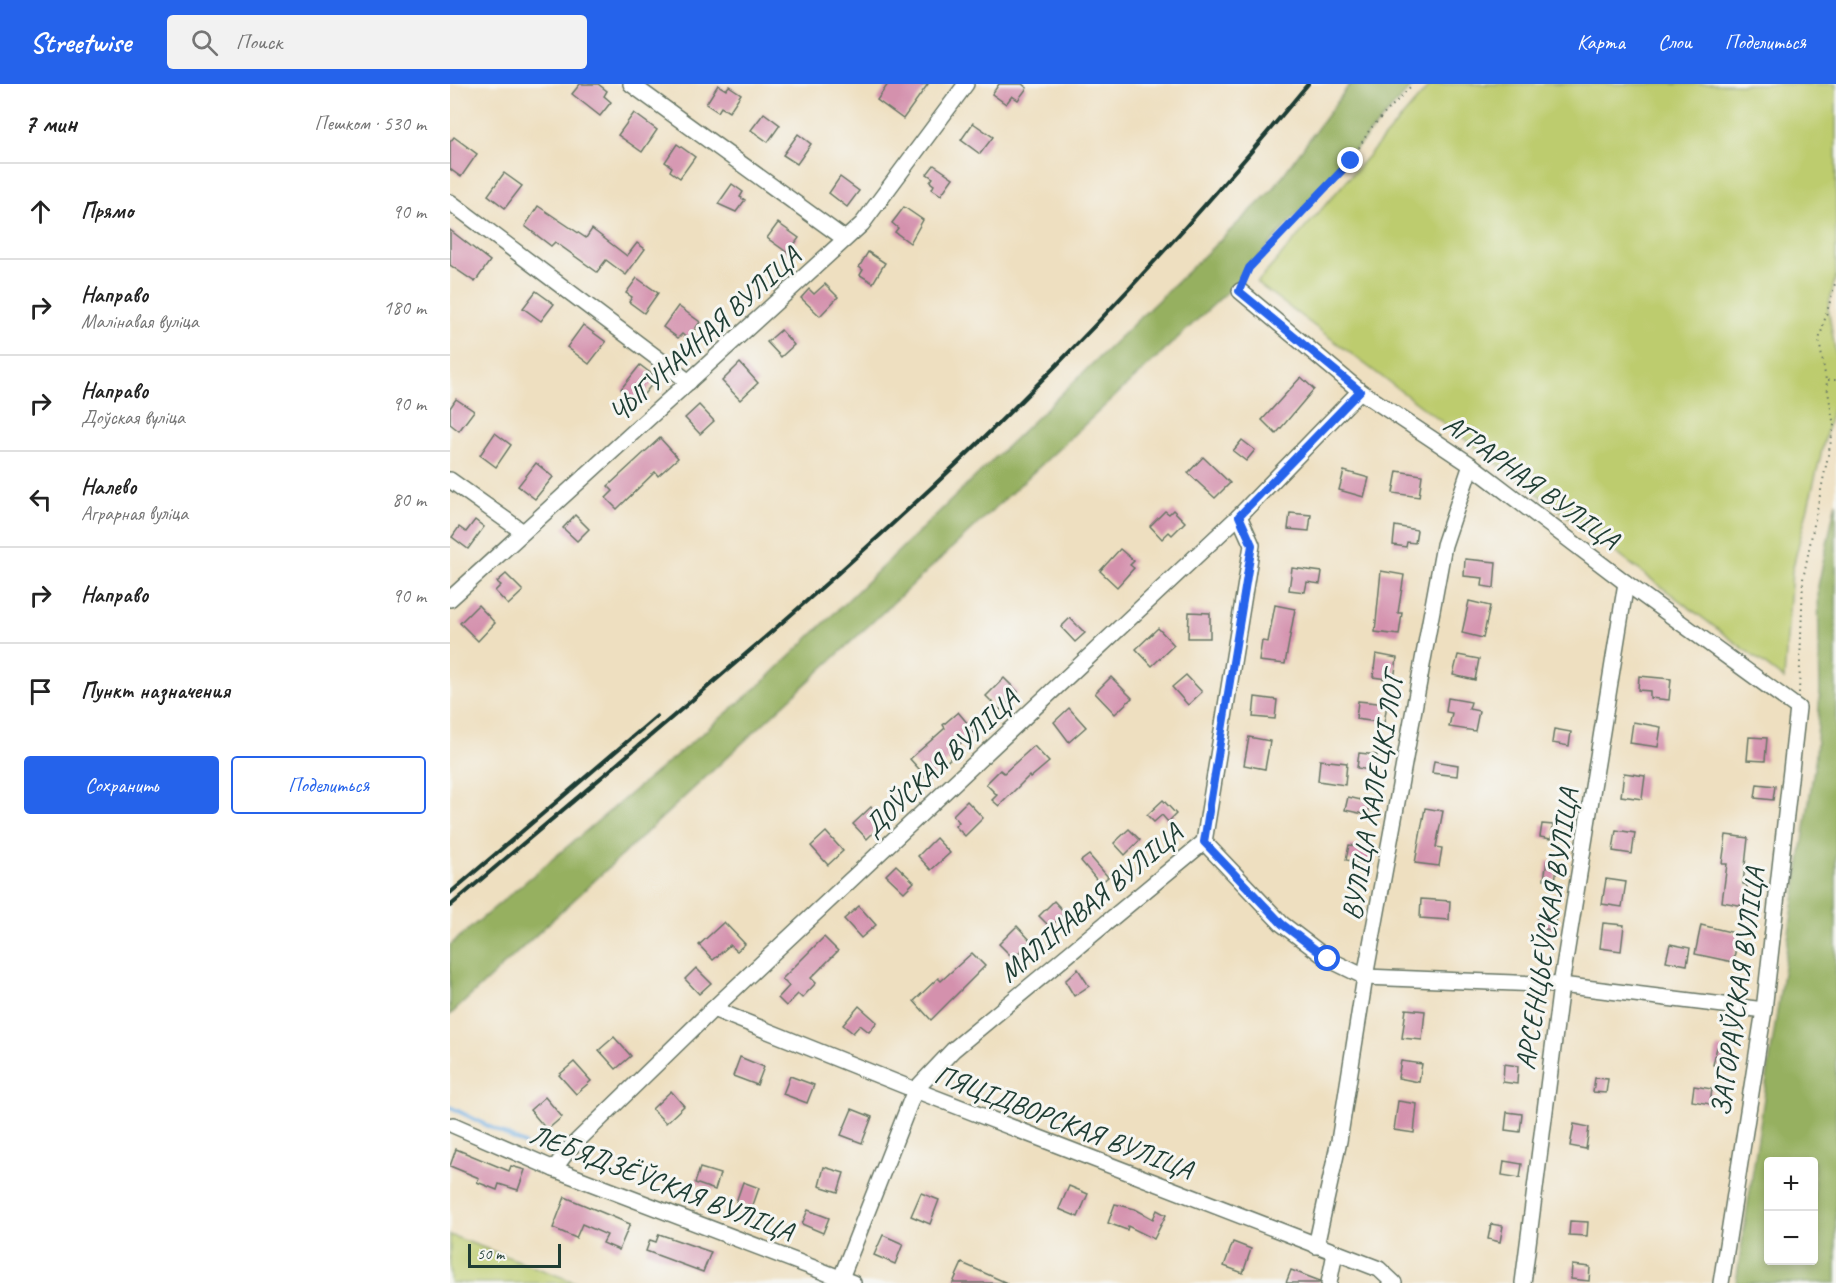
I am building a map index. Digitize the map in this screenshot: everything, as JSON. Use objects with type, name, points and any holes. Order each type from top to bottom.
[{"type":"street","points":[[632,84],[845,239]]},
{"type":"street","name":"ЧЫГУНАЧНАЯ ВУЛІЦА","points":[[450,599],[862,224],[966,84]]},
{"type":"street","points":[[450,202],[689,382]]},
{"type":"street","name":"АГРАРНАЯ ВУЛІЦА","points":[[1239,291],[1360,391],[1471,465],[1626,583],[1798,708]]},
{"type":"street","name":"ДОЎСКАЯ ВУЛІЦА","points":[[554,1169],[568,1149],[713,1009],[1239,516],[1360,391]]},
{"type":"street","name":"ВУЛІЦА ХАЛЕЦКІ ЛОГ","points":[[1316,1246],[1339,1141],[1365,977],[1444,545],[1471,465]]},
{"type":"street","points":[[450,480],[523,532]]},
{"type":"street","name":"МАЛІНАВАЯ ВУЛІЦА","points":[[845,1282],[915,1090],[953,1050],[1204,842],[1252,545],[1239,516]]},
{"type":"street","name":"АРСЕНЦЬЕЎСКАЯ ВУЛІЦА","points":[[1523,1283],[1561,985],[1626,583]]},
{"type":"street","name":"ЗАГОРАЎСКАЯ ВУЛІЦА","points":[[1721,1283],[1764,1010],[1798,708]]},
{"type":"street","points":[[1204,842],[1282,924],[1328,959],[1365,977],[1561,985],[1764,1010]]},
{"type":"street","name":"ПЯЦІДВОРСКАЯ ВУЛІЦА","points":[[713,1009],[915,1090],[1379,1269],[1394,1283]]},
{"type":"street","name":"ЛЕБЯДЗЁЎСКАЯ ВУЛІЦА","points":[[453,1125],[554,1169],[845,1282]]},
{"type":"street","points":[[1329,1283],[1335,1253]]},
{"type":"path","points":[[1239,291],[1249,268],[1351,161],[1370,129],[1413,84]]},
{"type":"path","points":[[1798,708],[1803,579],[1834,426],[1828,380],[1819,340],[1836,279]]},
{"type":"path","points":[[1828,380],[1836,380]]},
{"type":"green space","points":[[1350,84],[1414,84],[1226,293],[450,1015],[450,945],[760,685],[1272,190]]},
{"type":"green space","points":[[1431,84],[1836,84],[1836,276],[1828,308],[1836,355],[1836,394],[1792,571],[1784,679],[1257,283]]},
{"type":"green space","points":[[1836,502],[1836,1283],[1736,1283],[1816,755],[1820,692],[1818,586]]},
{"type":"green space","points":[[450,1235],[577,1283],[450,1283]]},
{"type":"building","points":[[580,84],[598,84],[607,91],[604,96],[611,102],[600,116],[572,94]]},
{"type":"building","points":[[888,84],[928,84],[903,119],[877,100]]},
{"type":"building","points":[[999,84],[1022,84],[1027,88],[1018,100],[1012,96],[1006,104],[992,94]]},
{"type":"building","points":[[718,85],[726,90],[729,86],[741,94],[729,112],[721,107],[718,112],[706,104]]},
{"type":"building","points":[[634,113],[657,130],[642,152],[618,135]]},
{"type":"building","points":[[764,113],[780,125],[768,142],[751,130]]},
{"type":"building","points":[[973,123],[993,137],[980,154],[961,140]]},
{"type":"building","points":[[798,134],[811,144],[797,164],[783,155]]},
{"type":"building","points":[[454,137],[477,154],[461,177],[450,169],[450,142]]},
{"type":"building","points":[[677,144],[695,157],[680,178],[670,171],[672,167],[665,162]]},
{"type":"building","points":[[934,165],[953,178],[941,195],[932,189],[934,185],[930,182],[933,178],[927,174]]},
{"type":"building","points":[[504,173],[522,186],[505,208],[488,195]]},
{"type":"building","points":[[840,177],[859,191],[847,207],[829,193]]},
{"type":"building","points":[[732,184],[743,192],[740,197],[745,200],[736,212],[718,204]]},
{"type":"building","points":[[538,206],[586,238],[592,229],[627,256],[637,243],[645,249],[626,275],[606,260],[597,272],[555,242],[551,246],[525,226]]},
{"type":"building","points":[[904,207],[923,220],[910,243],[895,232],[898,228],[892,223]]},
{"type":"building","points":[[778,223],[799,238],[788,253],[767,238]]},
{"type":"building","points":[[450,230],[490,261],[475,282],[450,265]]},
{"type":"building","points":[[868,252],[885,263],[873,283],[860,275],[863,270],[859,267]]},
{"type":"building","points":[[637,278],[658,293],[644,313],[629,302],[632,297],[626,293]]},
{"type":"building","points":[[825,284],[838,297],[820,316],[801,298],[809,289],[814,294]]},
{"type":"building","points":[[536,291],[554,304],[541,321],[523,308]]},
{"type":"building","points":[[678,306],[700,322],[688,339],[682,334],[678,338],[663,327]]},
{"type":"building","points":[[583,325],[606,342],[589,364],[567,347]]},
{"type":"building","points":[[781,330],[794,345],[781,357],[767,342]]},
{"type":"building","points":[[740,363],[758,383],[740,400],[722,381]]},
{"type":"building","points":[[640,365],[657,378],[637,403],[621,389]]},
{"type":"building","points":[[1301,377],[1314,389],[1276,434],[1262,420]]},
{"type":"building","points":[[456,399],[474,411],[459,431],[450,424],[450,408]]},
{"type":"building","points":[[699,405],[714,421],[700,434],[685,418]]},
{"type":"building","points":[[495,433],[511,445],[496,467],[480,455]]},
{"type":"building","points":[[660,438],[678,458],[658,476],[655,472],[617,509],[606,498],[613,491],[608,486]]},
{"type":"building","points":[[1242,440],[1255,450],[1246,461],[1233,451]]},
{"type":"building","points":[[1203,457],[1230,483],[1215,498],[1188,473]]},
{"type":"building","points":[[536,463],[553,477],[535,499],[518,486]]},
{"type":"building","points":[[1344,471],[1369,478],[1364,497],[1339,490]]},
{"type":"building","points":[[1397,471],[1422,475],[1419,497],[1393,493]]},
{"type":"building","points":[[1173,510],[1185,522],[1172,535],[1169,532],[1162,539],[1150,526],[1165,511],[1169,514]]},
{"type":"building","points":[[1290,513],[1311,515],[1309,531],[1288,529]]},
{"type":"building","points":[[575,515],[589,529],[577,541],[563,528]]},
{"type":"building","points":[[475,520],[484,527],[468,549],[452,537],[459,527],[466,532]]},
{"type":"building","points":[[1395,526],[1417,530],[1415,543],[1407,542],[1406,547],[1393,545]]},
{"type":"building","points":[[1120,549],[1134,561],[1130,565],[1134,568],[1117,587],[1100,571]]},
{"type":"building","points":[[1465,559],[1496,562],[1494,588],[1482,586],[1483,578],[1464,576]]},
{"type":"building","points":[[1292,568],[1322,572],[1320,584],[1307,582],[1305,592],[1289,590]]},
{"type":"building","points":[[1381,571],[1404,575],[1398,613],[1402,613],[1399,635],[1375,632]]},
{"type":"building","points":[[506,574],[523,591],[508,605],[495,591],[501,585],[497,582]]},
{"type":"building","points":[[1469,601],[1490,606],[1483,638],[1462,633]]},
{"type":"building","points":[[478,605],[495,623],[478,641],[460,623]]},
{"type":"building","points":[[1275,605],[1295,609],[1285,664],[1259,661],[1262,641],[1268,642]]},
{"type":"building","points":[[1189,612],[1210,613],[1210,638],[1188,638]]},
{"type":"building","points":[[1070,618],[1085,633],[1075,642],[1061,627]]},
{"type":"building","points":[[1158,628],[1174,645],[1152,666],[1136,649]]},
{"type":"building","points":[[1376,654],[1397,658],[1394,680],[1373,677]]},
{"type":"building","points":[[1458,655],[1479,659],[1475,680],[1453,675]]},
{"type":"building","points":[[1186,675],[1202,692],[1188,705],[1172,687]]},
{"type":"building","points":[[1639,676],[1671,679],[1669,700],[1650,698],[1650,691],[1638,690]]},
{"type":"building","points":[[1111,677],[1132,698],[1115,714],[1095,693]]},
{"type":"building","points":[[1004,678],[1018,692],[1000,710],[986,696]]},
{"type":"building","points":[[1255,697],[1277,700],[1275,719],[1253,717]]},
{"type":"building","points":[[1448,698],[1471,702],[1469,709],[1479,711],[1475,731],[1449,727],[1452,713],[1446,712]]},
{"type":"building","points":[[1358,701],[1387,704],[1384,723],[1356,719]]},
{"type":"building","points":[[1069,708],[1086,727],[1069,742],[1054,722]]},
{"type":"building","points":[[958,712],[974,731],[950,753],[953,756],[928,779],[910,759],[945,728],[943,725]]},
{"type":"building","points":[[1633,722],[1661,727],[1658,747],[1630,743]]},
{"type":"building","points":[[1554,729],[1571,732],[1569,746],[1552,743]]},
{"type":"building","points":[[1249,737],[1270,741],[1265,769],[1244,765]]},
{"type":"building","points":[[1749,737],[1767,738],[1765,761],[1747,760]]},
{"type":"building","points":[[1034,746],[1049,762],[1030,778],[1029,776],[999,806],[992,800],[997,795],[986,784],[1000,770],[1004,773]]},
{"type":"building","points":[[1359,753],[1377,755],[1375,771],[1357,768]]},
{"type":"building","points":[[1320,760],[1347,763],[1345,785],[1318,781]]},
{"type":"building","points":[[1434,761],[1458,765],[1457,776],[1432,773]]},
{"type":"building","points":[[1624,773],[1645,776],[1642,799],[1621,796]]},
{"type":"building","points":[[1757,784],[1775,786],[1773,800],[1755,798]]},
{"type":"building","points":[[1348,797],[1370,802],[1368,815],[1345,810]]},
{"type":"building","points":[[1163,800],[1176,814],[1168,822],[1162,815],[1154,822],[1147,815]]},
{"type":"building","points":[[967,801],[983,818],[965,836],[955,826],[959,822],[953,815]]},
{"type":"building","points":[[871,807],[885,821],[867,839],[853,824]]},
{"type":"building","points":[[1425,808],[1443,811],[1436,847],[1442,848],[1439,866],[1415,863]]},
{"type":"building","points":[[1542,824],[1553,825],[1551,839],[1540,837]]},
{"type":"building","points":[[1129,829],[1140,840],[1125,855],[1114,843]]},
{"type":"building","points":[[1616,830],[1635,833],[1632,854],[1613,851]]},
{"type":"building","points":[[826,832],[843,851],[828,865],[811,846]]},
{"type":"building","points":[[1726,835],[1748,838],[1743,884],[1747,885],[1744,906],[1722,902],[1727,864],[1722,864]]},
{"type":"building","points":[[936,838],[950,853],[931,870],[918,856]]},
{"type":"building","points":[[1349,845],[1373,849],[1370,864],[1346,860]]},
{"type":"building","points":[[1089,855],[1108,877],[1100,884],[1081,861]]},
{"type":"building","points":[[1547,861],[1558,863],[1555,880],[1544,879]]},
{"type":"building","points":[[896,865],[914,882],[904,892],[886,875]]},
{"type":"building","points":[[1606,879],[1626,882],[1622,907],[1602,904]]},
{"type":"building","points":[[1421,899],[1450,901],[1449,920],[1420,918]]},
{"type":"building","points":[[1054,901],[1065,913],[1050,927],[1039,916]]},
{"type":"building","points":[[859,906],[876,925],[861,938],[844,919]]},
{"type":"building","points":[[1538,914],[1556,916],[1555,930],[1537,928]]},
{"type":"building","points":[[724,922],[745,944],[737,951],[730,945],[713,960],[699,945]]},
{"type":"building","points":[[1603,923],[1624,925],[1621,951],[1600,948]]},
{"type":"building","points":[[1701,925],[1739,934],[1733,962],[1695,954]]},
{"type":"building","points":[[1017,926],[1031,941],[1013,958],[999,944]]},
{"type":"building","points":[[824,937],[838,951],[811,978],[816,983],[802,998],[798,994],[786,1006],[778,998],[789,986],[782,979]]},
{"type":"building","points":[[1670,944],[1690,948],[1687,965],[1666,961]]},
{"type":"building","points":[[972,953],[985,966],[931,1020],[914,1001],[938,978],[941,981]]},
{"type":"building","points":[[696,968],[711,983],[699,994],[685,979]]},
{"type":"building","points":[[1078,969],[1089,986],[1074,996],[1065,981]]},
{"type":"building","points":[[859,1006],[877,1022],[869,1032],[860,1025],[853,1033],[843,1025]]},
{"type":"building","points":[[1406,1009],[1425,1011],[1422,1040],[1402,1038]]},
{"type":"building","points":[[614,1037],[631,1056],[616,1069],[599,1050]]},
{"type":"building","points":[[1717,1047],[1731,1050],[1727,1068],[1713,1065]]},
{"type":"building","points":[[740,1057],[764,1067],[757,1085],[733,1076]]},
{"type":"building","points":[[1401,1061],[1422,1064],[1419,1082],[1398,1078]]},
{"type":"building","points":[[574,1062],[591,1081],[576,1094],[559,1075]]},
{"type":"building","points":[[1504,1064],[1518,1066],[1517,1084],[1503,1082]]},
{"type":"building","points":[[790,1076],[814,1085],[807,1103],[783,1094]]},
{"type":"building","points":[[1595,1078],[1608,1079],[1606,1093],[1593,1092]]},
{"type":"building","points":[[1694,1086],[1712,1089],[1710,1104],[1692,1101]]},
{"type":"building","points":[[671,1091],[684,1106],[666,1123],[652,1109]]},
{"type":"building","points":[[545,1097],[562,1117],[547,1130],[530,1110]]},
{"type":"building","points":[[1398,1101],[1417,1104],[1414,1133],[1394,1130]]},
{"type":"building","points":[[852,1109],[872,1117],[862,1143],[841,1135]]},
{"type":"building","points":[[1507,1112],[1522,1114],[1520,1132],[1505,1130]]},
{"type":"building","points":[[1574,1124],[1589,1127],[1586,1149],[1570,1146]]},
{"type":"building","points":[[456,1149],[509,1171],[511,1166],[525,1170],[518,1190],[499,1184],[497,1190],[477,1182],[479,1178],[450,1166]]},
{"type":"building","points":[[1504,1161],[1522,1164],[1520,1178],[1502,1175]]},
{"type":"building","points":[[824,1167],[844,1173],[838,1192],[819,1186]]},
{"type":"building","points":[[700,1168],[720,1174],[715,1190],[695,1183]]},
{"type":"building","points":[[743,1182],[759,1188],[752,1208],[736,1202]]},
{"type":"building","points":[[1069,1186],[1088,1194],[1078,1217],[1059,1209]]},
{"type":"building","points":[[921,1193],[939,1200],[930,1224],[911,1216]]},
{"type":"building","points":[[565,1197],[630,1224],[619,1250],[603,1243],[607,1235],[582,1224],[576,1238],[553,1228]]},
{"type":"building","points":[[1115,1204],[1135,1209],[1153,1219],[1157,1210],[1166,1215],[1154,1239],[1128,1226],[1127,1230],[1108,1223]]},
{"type":"building","points":[[808,1210],[829,1218],[823,1233],[802,1224]]},
{"type":"building","points":[[1570,1221],[1588,1222],[1587,1236],[1569,1235]]},
{"type":"building","points":[[1491,1224],[1503,1226],[1500,1242],[1488,1239]]},
{"type":"building","points":[[659,1234],[711,1252],[703,1272],[646,1251],[650,1240],[656,1242]]},
{"type":"building","points":[[883,1235],[903,1244],[895,1264],[874,1255]]},
{"type":"building","points":[[1233,1242],[1251,1249],[1243,1273],[1224,1266]]},
{"type":"building","points":[[962,1263],[1007,1283],[953,1283]]},
{"type":"building","points":[[1572,1265],[1590,1267],[1589,1281],[1571,1279]]},
{"type":"building","points":[[1291,1270],[1320,1281],[1319,1283],[1286,1283]]},
{"type":"waterway","points":[[450,1107],[524,1144]]},
{"type":"railway","points":[[450,906],[739,660],[882,534],[951,469],[1057,365],[1131,287],[1239,166],[1308,84]]},
{"type":"railway","points":[[450,893],[657,716]]},
{"type":"route","points":[[1328,959],[1282,924],[1204,842],[1252,545],[1239,516],[1360,391],[1239,291],[1249,268],[1351,161]]}]
